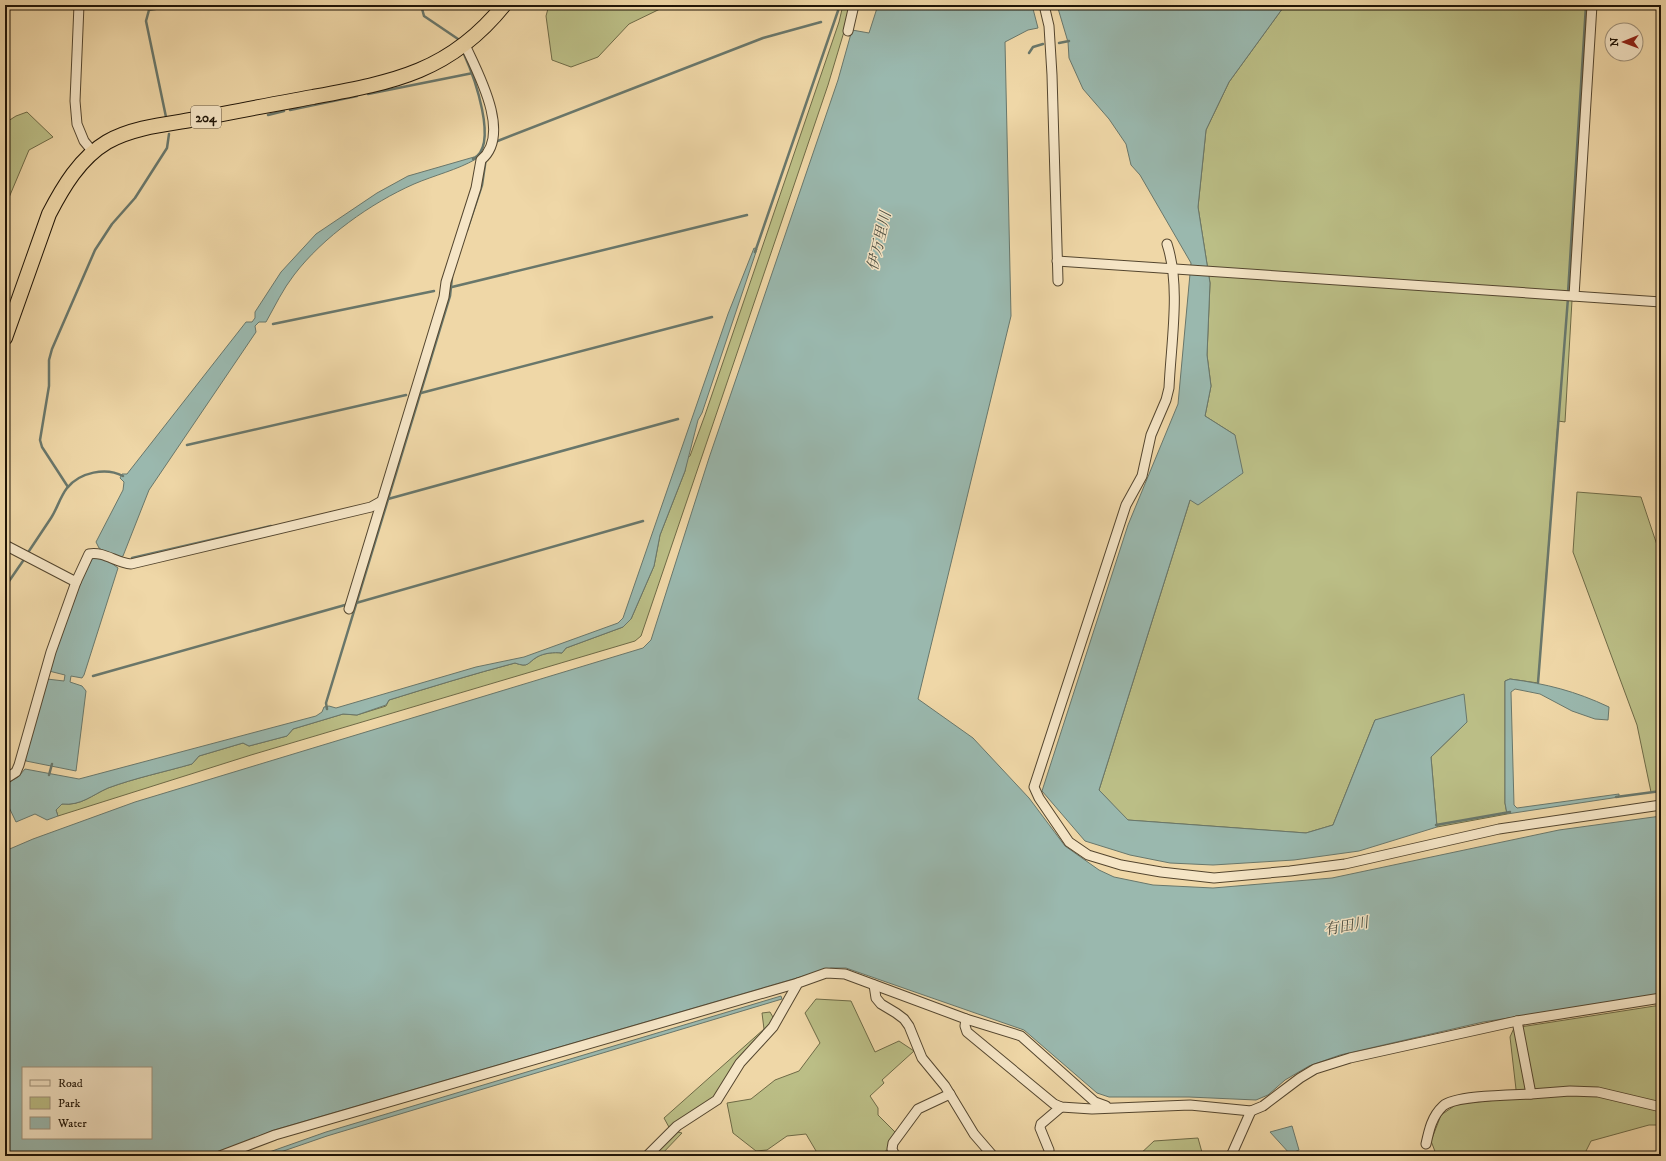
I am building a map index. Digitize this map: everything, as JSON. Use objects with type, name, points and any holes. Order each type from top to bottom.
[{"type":"highway","name":"204","points":[[5,338],[49,214],[69,180],[93,152],[108,142],[144,129],[381,84],[420,71],[465,45],[479,33],[504,5]]},
{"type":"street","points":[[80,5],[75,101],[77,124],[84,141],[93,152]]},
{"type":"street","points":[[848,31],[854,5]]},
{"type":"street","points":[[1044,5],[1049,26],[1052,75],[1058,281]]},
{"type":"street","points":[[1574,296],[1592,5]]},
{"type":"street","points":[[349,609],[380,502],[444,297],[446,282],[476,188],[481,160],[485,156],[492,136],[491,109],[487,92],[465,45]]},
{"type":"street","points":[[1167,244],[1177,270],[1166,400],[1151,435],[1142,476],[1126,505],[1034,787],[1039,798],[1070,842],[1088,856],[1121,865],[1161,872],[1214,878],[1345,864],[1499,828],[1661,805]]},
{"type":"street","points":[[1057,261],[1661,302]]},
{"type":"street","points":[[5,779],[16,772],[19,765],[51,652],[76,582],[89,554],[96,553],[109,557],[120,563],[131,564],[371,507],[380,502]]},
{"type":"street","points":[[5,544],[76,582]]},
{"type":"street","points":[[220,1156],[275,1136],[798,983],[826,973],[836,972],[966,1019],[1021,1036],[1095,1102],[1107,1107]]},
{"type":"street","points":[[647,1156],[677,1126],[717,1100],[740,1063],[773,1027],[798,983]]},
{"type":"street","points":[[874,986],[876,998],[881,1004],[896,1012],[909,1026],[922,1058],[950,1094],[974,1134],[993,1156]]},
{"type":"street","points":[[966,1019],[965,1026],[967,1032],[1054,1104],[1061,1107],[1092,1109],[1107,1107],[1190,1105],[1251,1111],[1263,1106],[1300,1078],[1315,1069],[1350,1058],[1517,1021],[1661,998]]},
{"type":"street","points":[[1517,1021],[1531,1094]]},
{"type":"street","points":[[1426,1144],[1430,1125],[1444,1105],[1454,1101],[1474,1098],[1570,1091],[1598,1092],[1661,1107]]},
{"type":"street","points":[[894,1156],[892,1149],[893,1143],[918,1109],[950,1094]]},
{"type":"street","points":[[1049,1156],[1049,1150],[1040,1128],[1041,1124],[1061,1107]]},
{"type":"street","points":[[1232,1156],[1251,1111]]},
{"type":"green space","points":[[549,5],[675,5],[660,9],[629,24],[598,57],[571,67],[552,60],[546,16]]},
{"type":"green space","points":[[843,5],[852,5],[828,85],[641,636],[635,641],[251,755],[58,816],[56,810],[62,804],[81,802],[118,784],[192,764],[199,756],[243,743],[249,746],[287,736],[293,729],[343,714],[357,715],[386,706],[389,700],[436,685],[515,663],[525,665],[540,656],[549,653],[562,653],[566,648],[623,627],[631,619],[654,566],[660,535],[685,471],[687,458],[690,456],[705,415],[839,22]]},
{"type":"green space","points":[[1285,5],[1589,5],[1565,422],[1558,421],[1538,683],[1510,679],[1505,681],[1505,803],[1507,814],[1437,827],[1431,757],[1467,722],[1375,720],[1333,825],[1306,833],[1127,820],[1099,790],[1190,500],[1235,435],[1205,416],[1211,386],[1207,355],[1210,283],[1198,207],[1206,130],[1229,82]]},
{"type":"green space","points":[[27,112],[53,137],[29,150],[5,207],[5,123],[16,116]]},
{"type":"green space","points":[[1577,492],[1641,497],[1661,557],[1661,791],[1651,792],[1637,725],[1573,552]]},
{"type":"green space","points":[[816,999],[851,1001],[875,1052],[899,1041],[914,1051],[882,1080],[884,1083],[870,1096],[878,1108],[878,1115],[896,1133],[887,1150],[878,1156],[819,1156],[806,1134],[787,1136],[767,1150],[756,1151],[733,1133],[727,1103],[751,1099],[775,1080],[799,1071],[820,1043],[805,1013]]},
{"type":"green space","points":[[1661,1005],[1661,1125],[1649,1125],[1591,1141],[1584,1155],[1580,1156],[1435,1156],[1436,1154],[1431,1141],[1441,1115],[1457,1104],[1517,1098],[1510,1037],[1514,1028]]},
{"type":"green space","points":[[770,1012],[774,1019],[712,1100],[670,1129],[664,1118],[764,1029],[762,1013]]},
{"type":"green space","points":[[678,1132],[682,1133],[660,1156],[652,1156]]},
{"type":"green space","points":[[1198,1138],[1203,1156],[1138,1156],[1154,1141]]},
{"type":"water","points":[[878,5],[1032,5],[1038,28],[1028,30],[1005,42],[1011,316],[918,699],[973,738],[1029,798],[1065,846],[1099,870],[1114,877],[1153,885],[1213,888],[1332,878],[1559,830],[1661,816],[1661,994],[1483,1022],[1340,1055],[1309,1066],[1285,1080],[1268,1095],[1256,1100],[1189,1097],[1109,1097],[1097,1093],[1024,1030],[846,968],[831,968],[274,1130],[212,1156],[5,1156],[5,851],[33,839],[135,802],[643,648],[651,640],[709,458],[838,80],[852,30],[869,33]]},
{"type":"water","points":[[1057,5],[1285,5],[1229,82],[1206,130],[1198,207],[1210,283],[1207,355],[1211,386],[1205,416],[1235,435],[1243,473],[1198,505],[1190,500],[1099,790],[1128,820],[1306,833],[1333,825],[1375,720],[1464,694],[1467,722],[1431,757],[1437,827],[1359,851],[1294,860],[1213,865],[1170,863],[1130,855],[1085,841],[1042,791],[1128,525],[1178,404],[1191,263],[1140,175],[1131,165],[1126,144],[1109,119],[1083,89],[1069,58],[1068,42]]},
{"type":"water","points":[[474,157],[476,159],[398,192],[381,201],[349,222],[319,247],[306,261],[286,286],[266,322],[259,322],[255,326],[256,332],[149,490],[123,556],[110,562],[118,568],[84,675],[82,678],[71,676],[70,682],[82,686],[86,691],[76,771],[26,761],[25,757],[47,679],[64,681],[65,675],[49,671],[78,588],[92,559],[107,553],[99,548],[96,542],[123,490],[124,482],[120,478],[122,474],[127,474],[246,322],[252,322],[255,318],[255,312],[281,272],[316,234],[377,193],[408,176]]},
{"type":"water","points":[[754,248],[757,249],[702,413],[698,420],[685,471],[660,535],[654,566],[631,619],[623,627],[566,648],[562,653],[549,653],[540,656],[525,665],[515,663],[436,685],[389,700],[386,705],[357,715],[343,714],[293,729],[287,736],[249,746],[243,743],[199,756],[192,764],[118,784],[81,802],[62,804],[56,810],[58,816],[47,820],[35,814],[16,822],[6,801],[5,802],[5,784],[18,777],[25,769],[79,779],[316,716],[322,712],[324,707],[329,706],[336,708],[476,667],[524,657],[618,623],[623,618],[728,314]]},
{"type":"water","points":[[1510,679],[1561,689],[1609,707],[1608,720],[1595,719],[1572,711],[1540,694],[1515,689],[1511,692],[1514,805],[1517,808],[1619,794],[1619,797],[1507,814],[1505,803],[1505,681]]},
{"type":"water","points":[[781,996],[782,999],[327,1136],[269,1156],[258,1156],[326,1132]]},
{"type":"water","points":[[1292,1126],[1299,1150],[1290,1154],[1270,1132]]},
{"type":"waterway","points":[[166,117],[146,21],[149,10],[178,5]]},
{"type":"waterway","points":[[421,5],[424,16],[458,39]]},
{"type":"waterway","points":[[755,252],[840,5]]},
{"type":"waterway","points":[[1568,293],[1586,5]]},
{"type":"waterway","points":[[495,142],[763,38],[821,22]]},
{"type":"waterway","points":[[1059,43],[1069,41]]},
{"type":"waterway","points":[[1029,53],[1033,47],[1043,44]]},
{"type":"waterway","points":[[464,54],[478,93],[484,125],[484,140],[481,152],[473,159]]},
{"type":"waterway","points":[[368,94],[473,73]]},
{"type":"waterway","points":[[290,110],[357,96]]},
{"type":"waterway","points":[[268,115],[284,111]]},
{"type":"waterway","points":[[68,487],[42,447],[40,440],[49,386],[49,360],[52,349],[95,250],[112,224],[135,198],[167,148],[169,134]]},
{"type":"waterway","points":[[467,230],[482,185],[486,158]]},
{"type":"waterway","points":[[452,287],[747,215]]},
{"type":"waterway","points":[[327,709],[326,703],[450,296],[452,277]]},
{"type":"waterway","points":[[273,324],[434,291]]},
{"type":"waterway","points":[[1538,683],[1568,298]]},
{"type":"waterway","points":[[421,393],[712,317]]},
{"type":"waterway","points":[[187,445],[406,395]]},
{"type":"waterway","points":[[388,499],[678,419]]},
{"type":"waterway","points":[[27,554],[53,514],[60,499],[72,483],[86,475],[101,472],[116,473],[123,476]]},
{"type":"waterway","points":[[356,603],[643,521]]},
{"type":"waterway","points":[[132,558],[271,526]]},
{"type":"waterway","points":[[5,587],[25,558]]},
{"type":"waterway","points":[[93,676],[345,605]]},
{"type":"waterway","points":[[49,775],[52,764]]},
{"type":"waterway","points":[[1616,797],[1661,791]]},
{"type":"waterway","points":[[1436,825],[1510,812]]},
{"type":"water label","name":"伊万里川","points":[[879,241]]},
{"type":"water label","name":"有田川","points":[[1346,926]]}]
